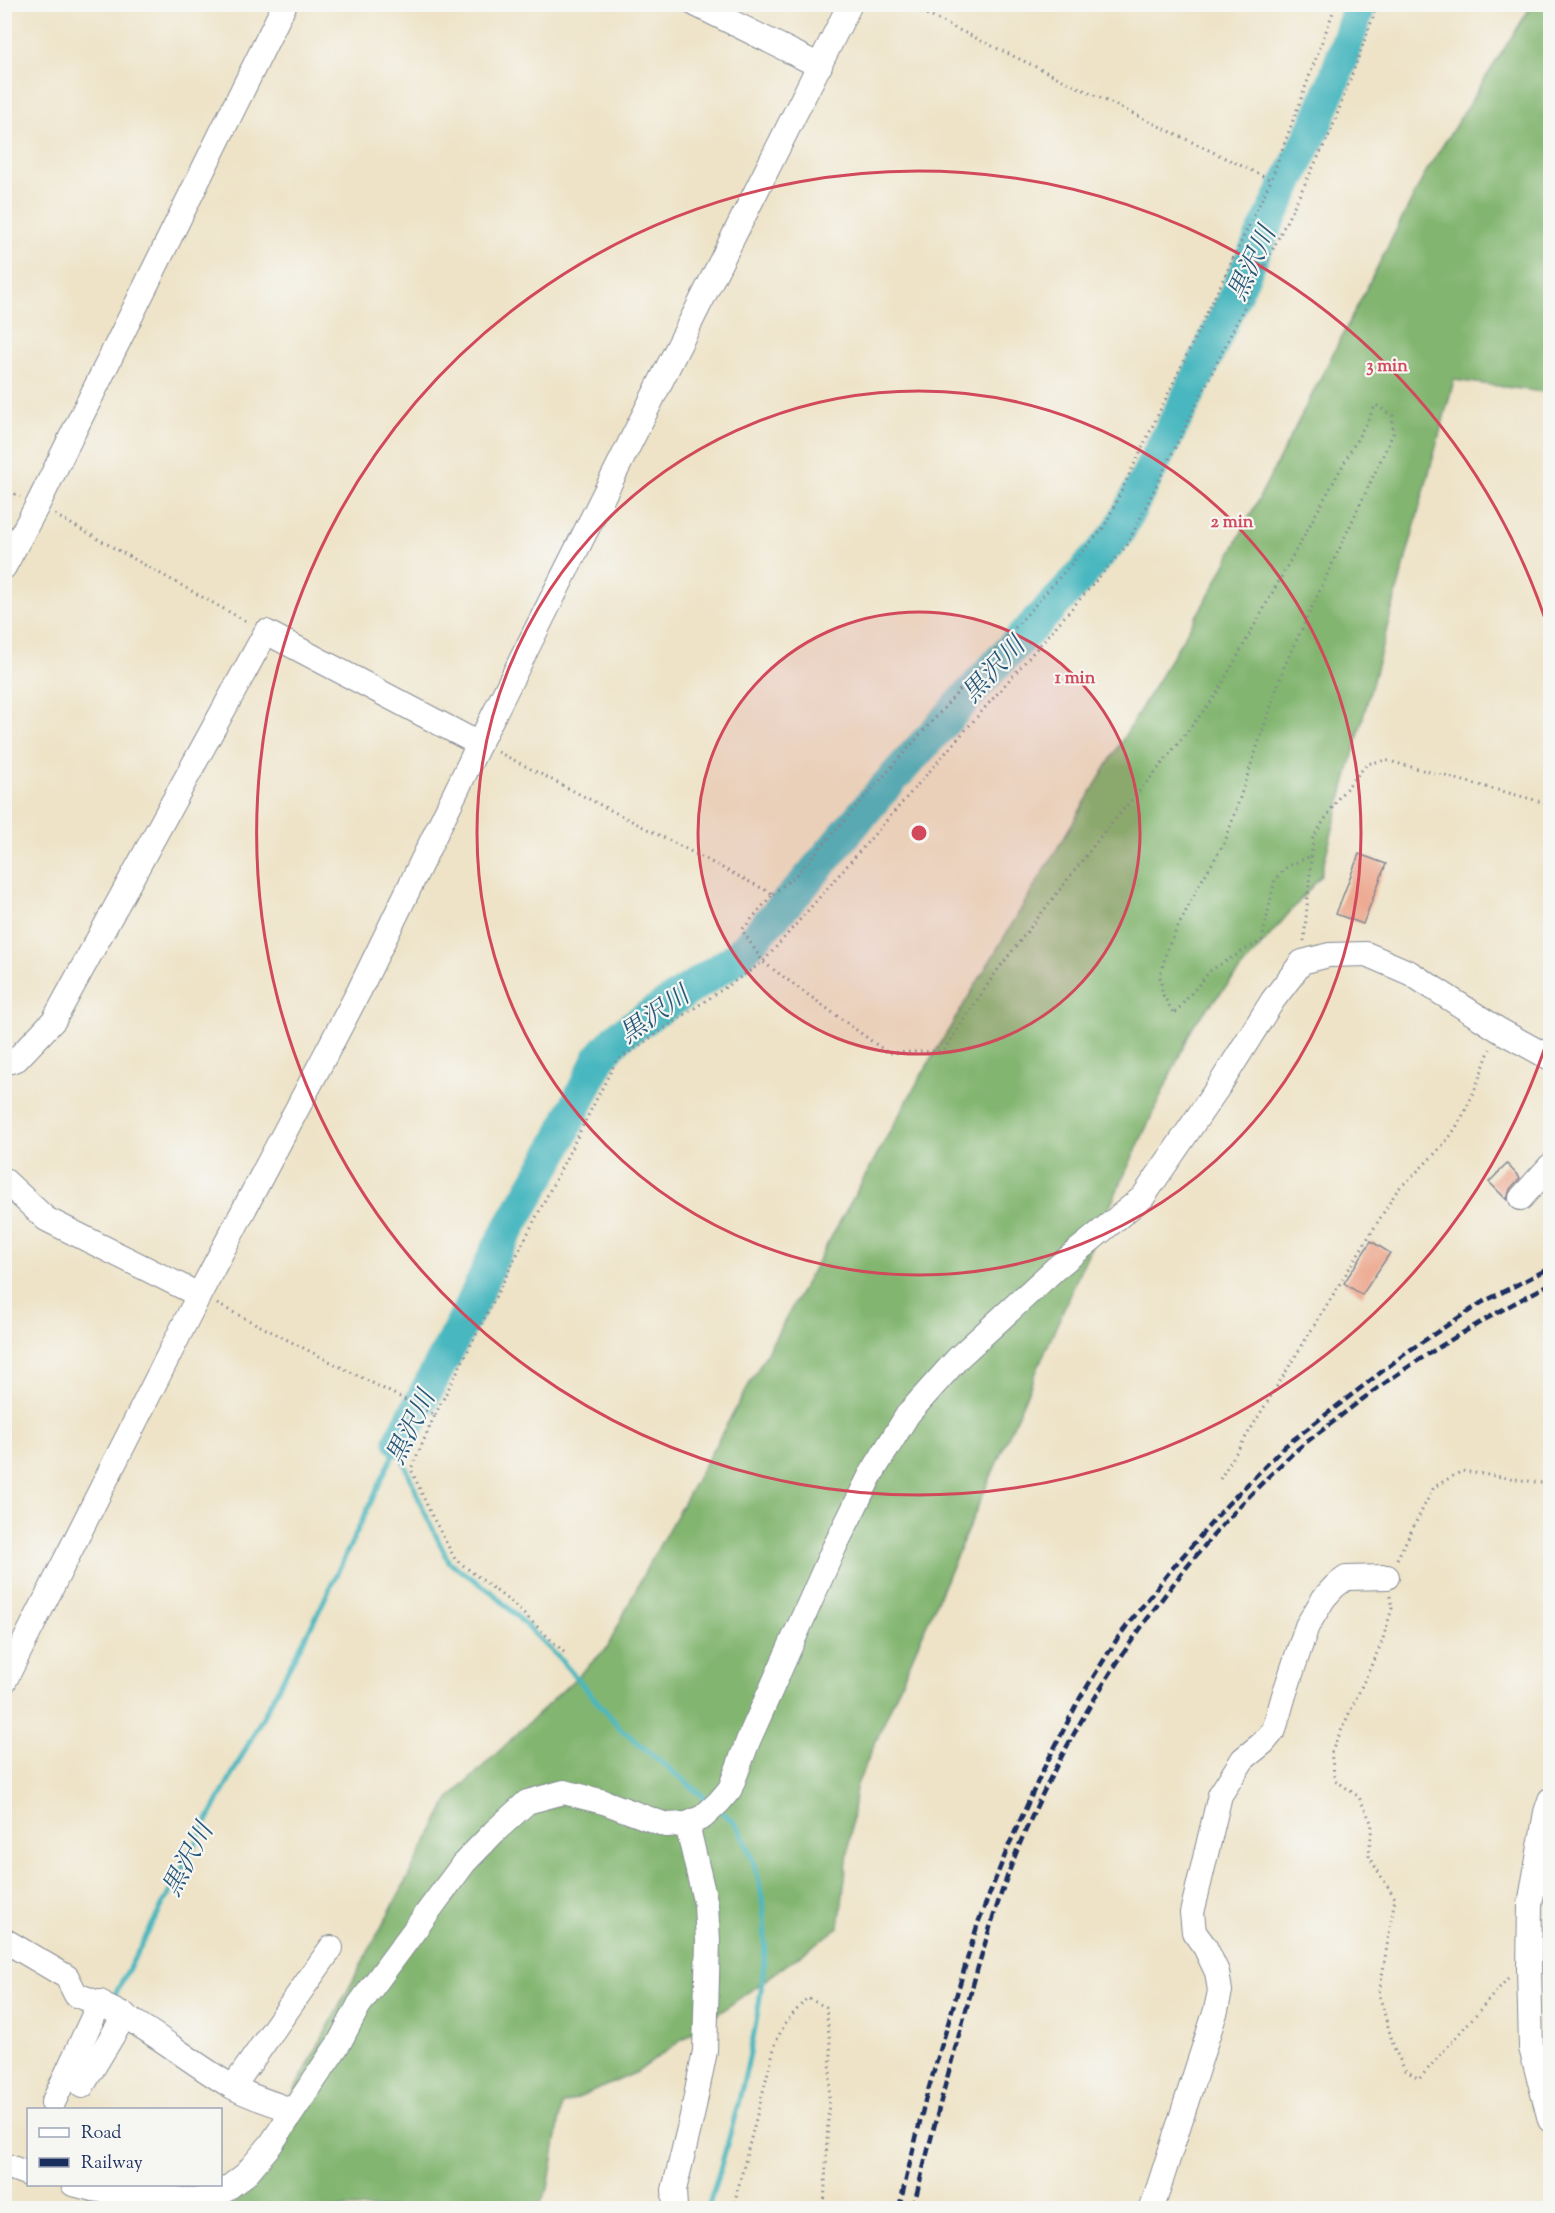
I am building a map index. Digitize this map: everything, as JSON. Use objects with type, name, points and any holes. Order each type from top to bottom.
[{"type":"street","points":[[4,567],[37,506],[285,4]]},
{"type":"street","points":[[695,4],[820,66]]},
{"type":"street","points":[[4,1682],[199,1294],[359,991],[479,744],[850,4]]},
{"type":"street","points":[[4,1063],[17,1059],[54,1020],[266,632],[479,744]]},
{"type":"street","points":[[81,2186],[168,2203],[209,2198],[224,2191],[245,2175],[271,2144],[292,2110],[312,2085],[339,2043],[359,2005],[464,1863],[526,1802],[564,1792],[604,1802],[666,1825],[687,1824],[703,1817],[730,1789],[748,1741],[834,1548],[870,1476],[908,1414],[959,1357],[1055,1269],[1143,1197],[1219,1086],[1273,1000],[1302,962],[1329,955],[1366,954],[1410,973],[1499,1030],[1551,1058]]},
{"type":"street","points":[[1521,1198],[1551,1166]]},
{"type":"street","points":[[4,1180],[46,1219],[199,1294]]},
{"type":"street","points":[[1152,2208],[1216,2010],[1220,1991],[1217,1972],[1205,1947],[1194,1932],[1192,1913],[1220,1795],[1243,1759],[1274,1731],[1307,1626],[1324,1598],[1346,1578],[1387,1577]]},
{"type":"street","points":[[1551,1800],[1546,1812],[1530,1905],[1536,1962],[1530,2048],[1551,2120]]},
{"type":"street","points":[[675,2208],[674,2190],[705,2051],[708,1941],[706,1905],[687,1824]]},
{"type":"street","points":[[4,1940],[67,1977],[76,1995],[100,2002],[124,2014],[233,2087],[292,2110]]},
{"type":"street","points":[[233,2087],[331,1948]]},
{"type":"street","points":[[53,2103],[100,2002]]},
{"type":"street","points":[[82,2086],[124,2014]]},
{"type":"street","points":[[4,2165],[27,2174]]},
{"type":"path","points":[[905,4],[1271,180]]},
{"type":"path","points":[[1311,856],[1288,866],[1275,879],[1262,940],[1211,970],[1174,1014],[1163,995],[1160,977],[1167,950],[1199,885],[1225,842],[1284,667],[1393,434],[1393,416],[1376,405],[1216,695],[1105,831],[1003,963],[943,1051],[888,1053],[763,962],[742,930],[773,894],[797,874],[1104,527],[1271,180],[1336,4]]},
{"type":"path","points":[[566,1654],[512,1603],[455,1559],[430,1512],[411,1469],[435,1415],[616,1061],[763,962],[1127,545],[1331,131],[1378,4]]},
{"type":"path","points":[[1232,258],[1262,273]]},
{"type":"path","points":[[4,488],[266,632]]},
{"type":"path","points":[[479,744],[773,894]]},
{"type":"path","points":[[1302,962],[1313,838],[1339,797],[1367,764],[1385,759],[1551,804]]},
{"type":"path","points":[[1220,1479],[1398,1189],[1431,1159],[1452,1133],[1469,1103],[1499,1030]]},
{"type":"path","points":[[199,1294],[435,1415]]},
{"type":"path","points":[[1536,1962],[1419,2079],[1405,2070],[1394,2048],[1379,1994],[1395,1898],[1369,1857],[1371,1824],[1364,1806],[1359,1797],[1335,1780],[1331,1753],[1382,1642],[1392,1608],[1387,1577],[1434,1487],[1462,1471],[1542,1483],[1551,1481]]},
{"type":"path","points":[[733,2208],[776,2041],[786,2022],[807,1998],[826,2007],[831,2053],[824,2208]]},
{"type":"green space","points":[[1532,5],[1550,5],[1550,393],[1454,380],[1320,877],[1194,1024],[1081,1269],[856,1787],[839,1927],[637,2072],[562,2105],[548,2189],[538,2208],[232,2208],[450,1798],[607,1648],[643,1575],[921,1076],[1212,590],[1427,170]]},
{"type":"building","points":[[1359,854],[1386,864],[1363,924],[1336,914]]},
{"type":"building","points":[[1507,1164],[1520,1178],[1510,1189],[1507,1200],[1489,1182]]},
{"type":"building","points":[[1371,1241],[1390,1253],[1362,1295],[1344,1283]]},
{"type":"waterway","name":"黒沢川","points":[[400,1441],[470,1308],[496,1251],[554,1151],[599,1058],[620,1035],[736,958],[802,886],[878,795],[1118,533],[1198,376],[1315,126],[1336,75],[1360,4]]},
{"type":"waterway","points":[[400,1441],[403,1460],[423,1509],[449,1562],[494,1594],[559,1658],[622,1730],[710,1802]]},
{"type":"waterway","name":"黒沢川","points":[[111,2002],[317,1615],[399,1443]]},
{"type":"waterway","points":[[708,2208],[747,2067],[759,2007],[765,1944],[764,1912],[759,1882],[750,1853],[736,1825],[719,1810]]},
{"type":"railway","points":[[899,2208],[925,2101],[978,1923],[1009,1845],[1043,1770],[1080,1698],[1119,1636],[1170,1571],[1227,1505],[1285,1446],[1410,1350],[1481,1303],[1550,1268]]},
{"type":"railway","points":[[913,2208],[978,1969],[996,1908],[1018,1848],[1070,1740],[1134,1637],[1208,1541],[1296,1451],[1358,1402],[1411,1365],[1493,1315],[1550,1284]]}]
